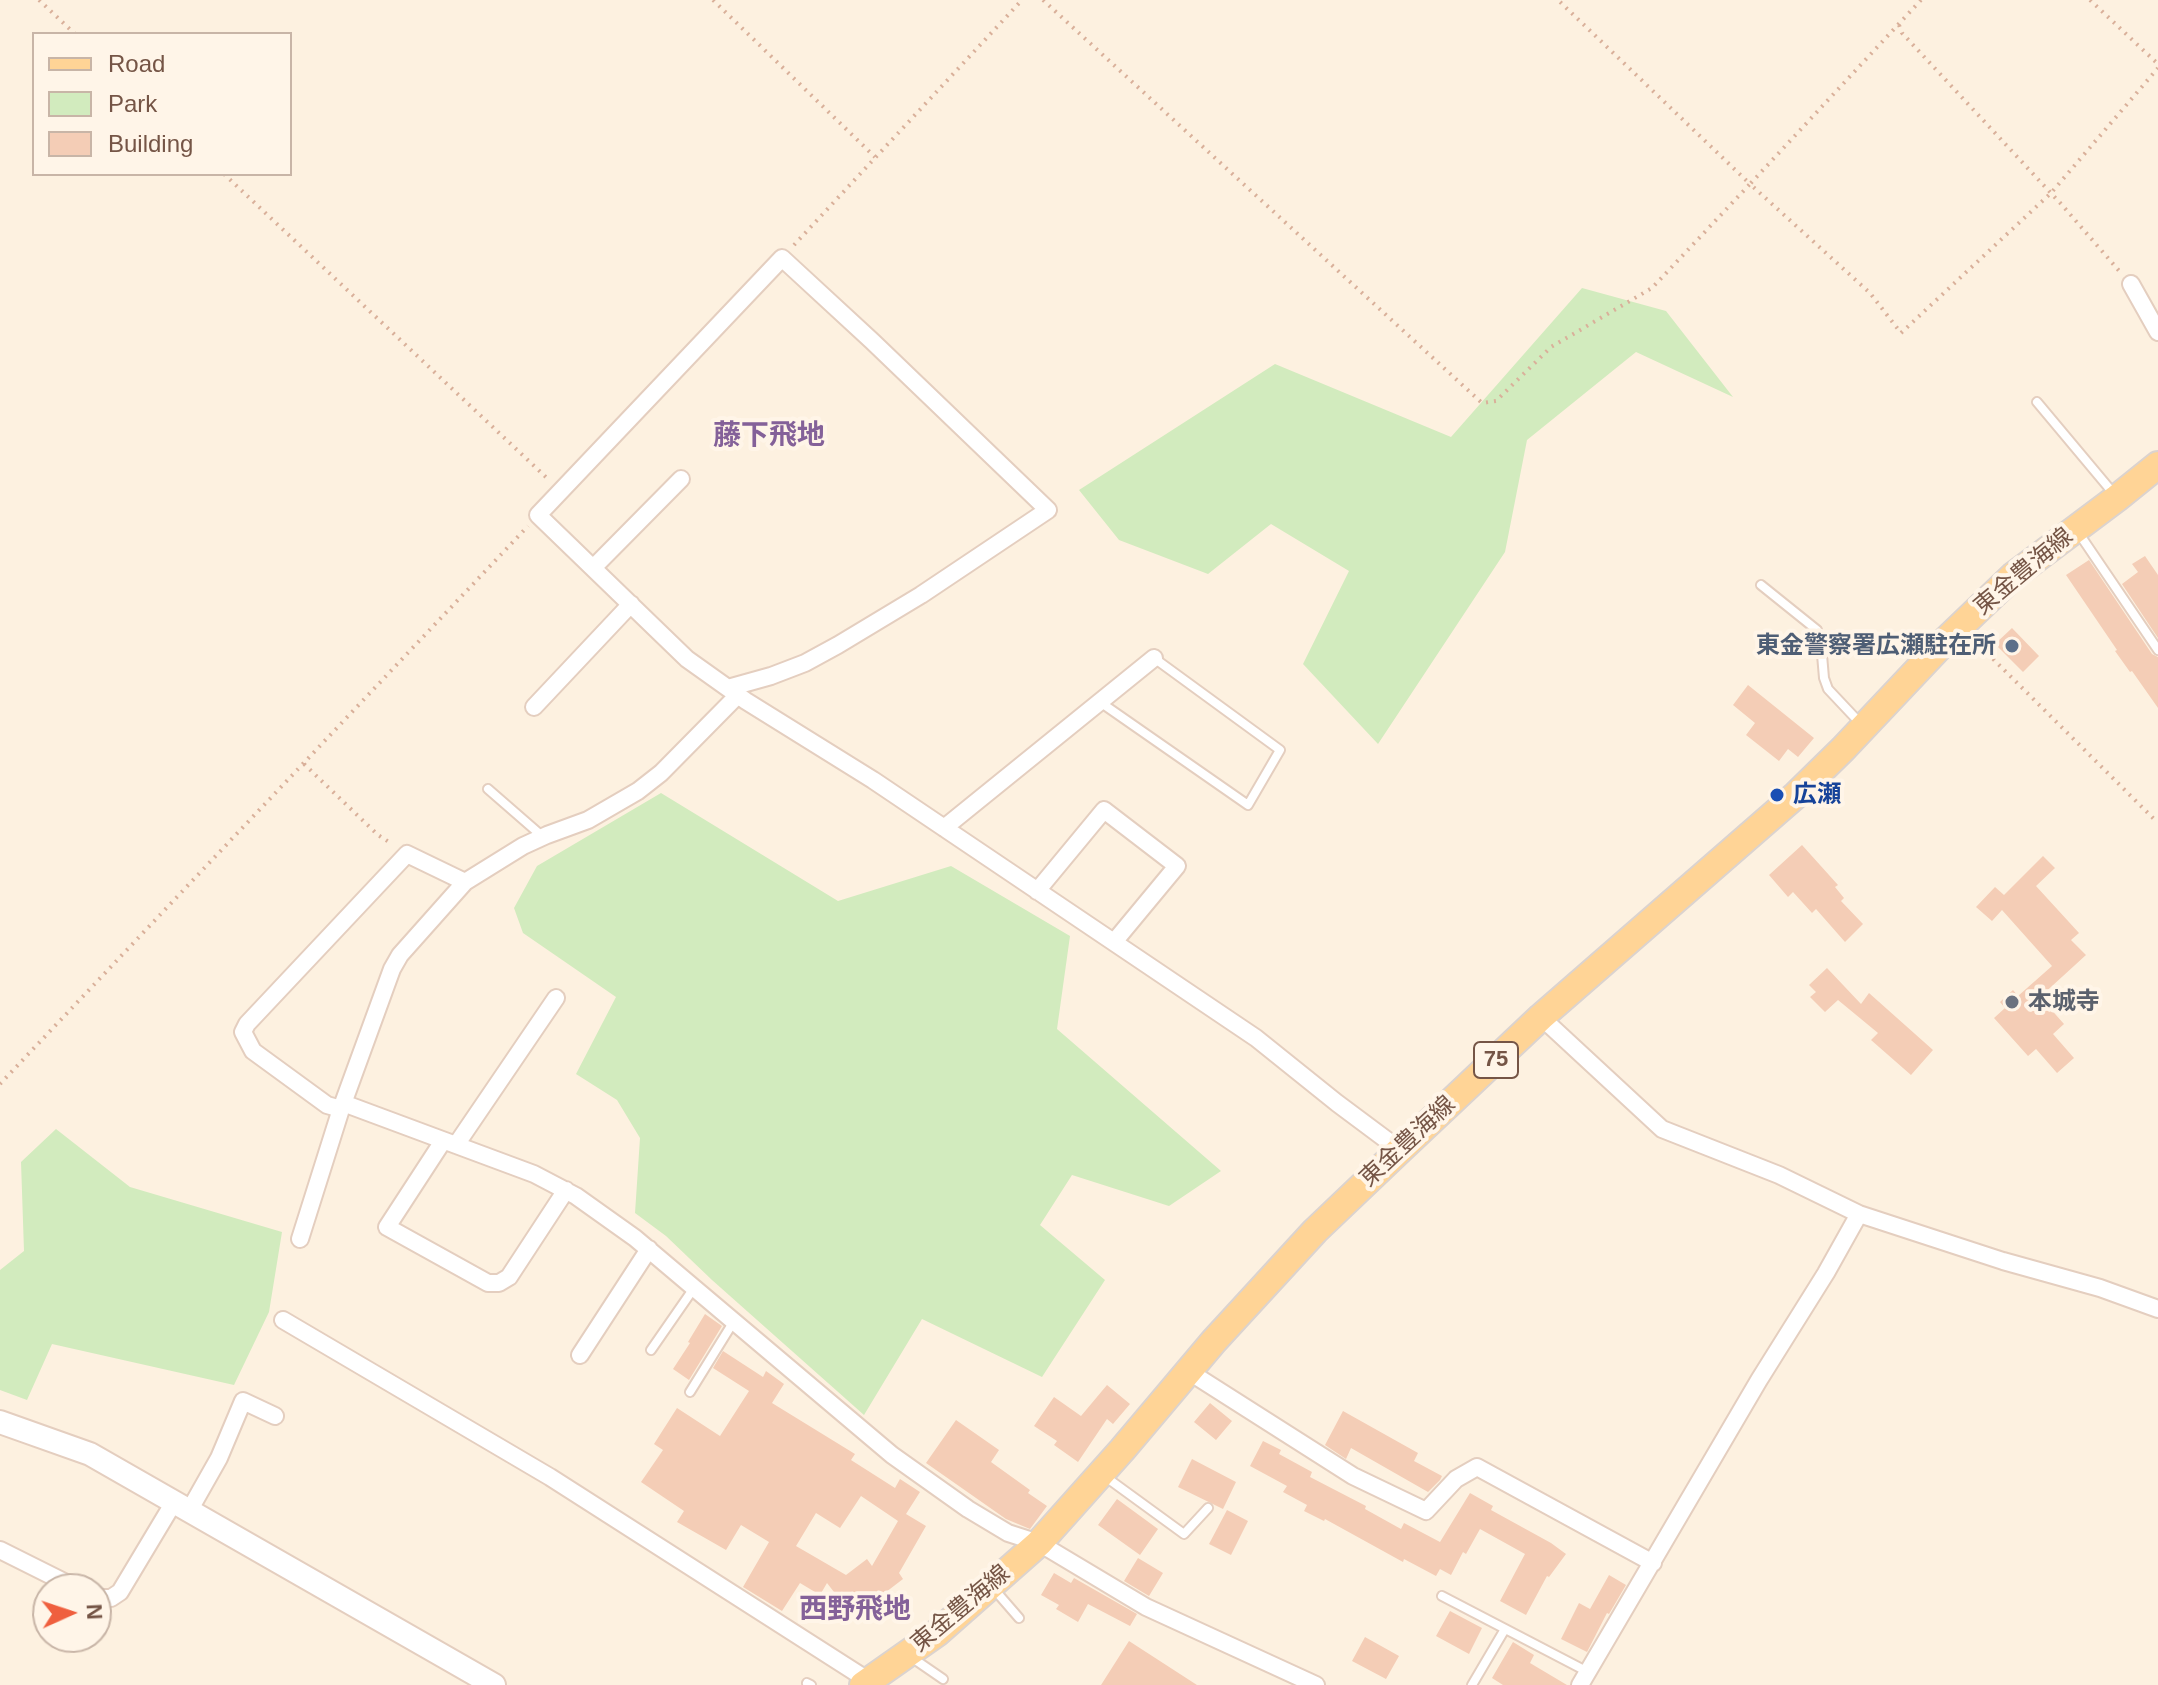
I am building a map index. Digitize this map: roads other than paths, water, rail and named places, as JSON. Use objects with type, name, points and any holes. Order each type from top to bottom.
[{"type":"main road","name":"東金豊海線","points":[[866,1683],[937,1633],[1039,1543],[1315,1231],[1541,1017],[1796,795],[1960,626],[2013,576],[2158,465]]},
{"type":"street","points":[[300,1239],[342,1106],[392,969],[400,955],[465,882],[523,846],[588,820],[638,791],[661,773],[733,691],[805,663],[827,651],[921,595],[1048,510],[782,258],[538,515],[687,659],[733,691],[873,780],[1256,1038],[1400,1150]]},
{"type":"street","points":[[2131,284],[2158,332]]},
{"type":"street","points":[[593,568],[681,479]]},
{"type":"street","points":[[534,707],[631,604]]},
{"type":"street","points":[[944,828],[1154,658]]},
{"type":"street","points":[[1037,891],[1104,810],[1177,866],[1114,942]]},
{"type":"street","points":[[465,882],[407,854],[247,1024],[243,1032],[253,1051],[327,1105],[342,1106],[449,1143],[534,1174],[566,1190],[649,1249],[905,1464],[968,1509],[1008,1533],[1039,1543],[1146,1607],[1316,1685]]},
{"type":"street","points":[[556,998],[387,1227],[488,1283],[499,1283],[509,1277],[566,1190]]},
{"type":"street","points":[[1541,1017],[1662,1129],[1779,1175],[1859,1214],[2003,1261],[2100,1288],[2158,1309]]},
{"type":"street","points":[[1584,1678],[1859,1214]]},
{"type":"street","points":[[580,1355],[649,1249]]},
{"type":"street","points":[[283,1320],[550,1477],[866,1683]]},
{"type":"street","points":[[1188,1371],[1353,1476],[1426,1511],[1456,1479],[1477,1467],[1653,1563]]},
{"type":"street","points":[[112,1597],[120,1592],[219,1458],[243,1401],[275,1416]]},
{"type":"street","points":[[0,1422],[90,1454],[494,1685]]},
{"type":"street","points":[[0,1550],[46,1573]]},
{"type":"lane","points":[[2037,402],[2117,498]]},
{"type":"lane","points":[[2076,529],[2158,650]]},
{"type":"lane","points":[[1761,585],[1817,630],[1828,689],[1863,727]]},
{"type":"lane","points":[[1100,702],[1248,805],[1280,750],[1154,658]]},
{"type":"lane","points":[[488,789],[542,837]]},
{"type":"lane","points":[[651,1350],[694,1287]]},
{"type":"lane","points":[[690,1392],[734,1321]]},
{"type":"lane","points":[[1101,1473],[1184,1534],[1208,1508]]},
{"type":"lane","points":[[991,1586],[1019,1618]]},
{"type":"lane","points":[[1442,1596],[1505,1629],[1584,1678]]},
{"type":"lane","points":[[1472,1685],[1505,1629]]},
{"type":"lane","points":[[907,1654],[943,1679]]},
{"type":"place","name":"東金警察署広瀬駐在所","points":[[2012,646]]},
{"type":"place","name":"広瀬","points":[[1777,795]]},
{"type":"place","name":"本城寺","points":[[2012,1002]]},
{"type":"district","name":"藤下飛地","points":[[769,436]]},
{"type":"district","name":"西野飛地","points":[[855,1610]]}]
